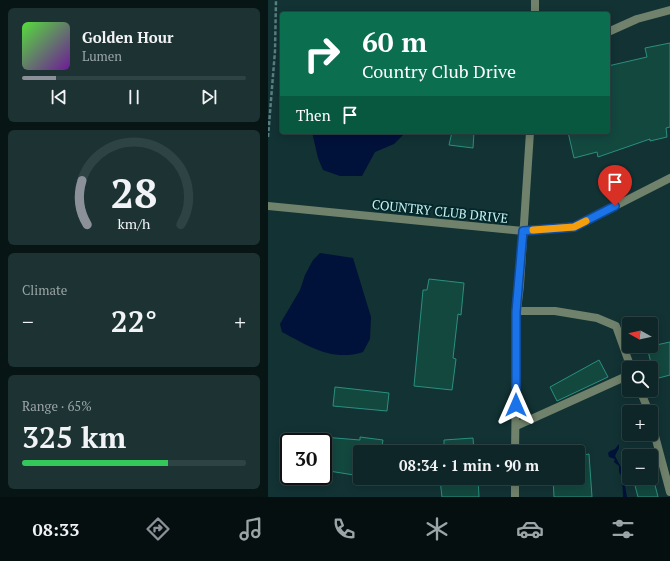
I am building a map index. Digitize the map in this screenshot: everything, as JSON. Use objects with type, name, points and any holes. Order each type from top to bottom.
[{"type":"street","points":[[535,0],[535,12]]},
{"type":"street","points":[[610,31],[637,19],[670,10]]},
{"type":"street","points":[[515,445],[516,312],[530,134]]},
{"type":"street","name":"COUNTRY CLUB DRIVE","points":[[268,206],[523,231],[574,227],[670,178]]},
{"type":"street","points":[[516,312],[555,312],[579,315],[597,318],[616,326],[628,361]]},
{"type":"street","points":[[516,426],[622,378]]},
{"type":"street","points":[[656,441],[670,492]]},
{"type":"street","points":[[515,485],[515,497]]},
{"type":"path","points":[[268,137],[275,51],[276,0]]},
{"type":"water","points":[[312,134],[404,134],[394,144],[375,152],[362,176],[340,176],[323,170],[318,158]]},
{"type":"water","points":[[320,253],[353,258],[371,317],[370,339],[363,352],[352,355],[331,354],[311,347],[282,332],[280,324],[300,290],[305,275],[313,260]]},
{"type":"water","points":[[619,444],[619,448],[615,456],[622,469],[622,477],[619,472],[619,466],[614,462],[615,459],[609,457],[608,453],[615,449]]},
{"type":"water","points":[[622,485],[625,485],[627,497],[623,497]]},
{"type":"building","points":[[670,43],[670,127],[666,128],[667,137],[650,141],[650,139],[598,157],[597,152],[574,158],[568,134],[610,134],[610,66],[647,57],[645,48]]},
{"type":"building","points":[[452,134],[474,134],[473,148],[449,145]]},
{"type":"building","points":[[429,279],[464,283],[461,315],[458,314],[453,358],[456,359],[452,390],[414,386],[423,290],[427,290]]},
{"type":"building","points":[[670,342],[670,375],[658,378],[658,361],[650,361],[648,353],[658,353],[658,345]]},
{"type":"building","points":[[599,360],[608,377],[557,401],[550,387]]},
{"type":"building","points":[[335,387],[389,393],[387,411],[333,406]]},
{"type":"building","points":[[360,437],[383,440],[382,445],[353,445],[353,475],[332,471],[332,438],[360,440]]},
{"type":"building","points":[[473,438],[474,445],[444,445],[444,440]]},
{"type":"building","points":[[589,454],[592,497],[554,497],[553,485],[585,485],[585,455]]},
{"type":"building","points":[[441,485],[478,485],[479,497],[442,497]]},
{"type":"building","points":[[635,485],[655,485],[658,497],[638,497]]},
{"type":"slow traffic","points":[[533,230],[574,227],[586,221]]},
{"type":"route","points":[[516,405],[516,312],[520,286],[523,231],[574,227],[615,206]]}]
